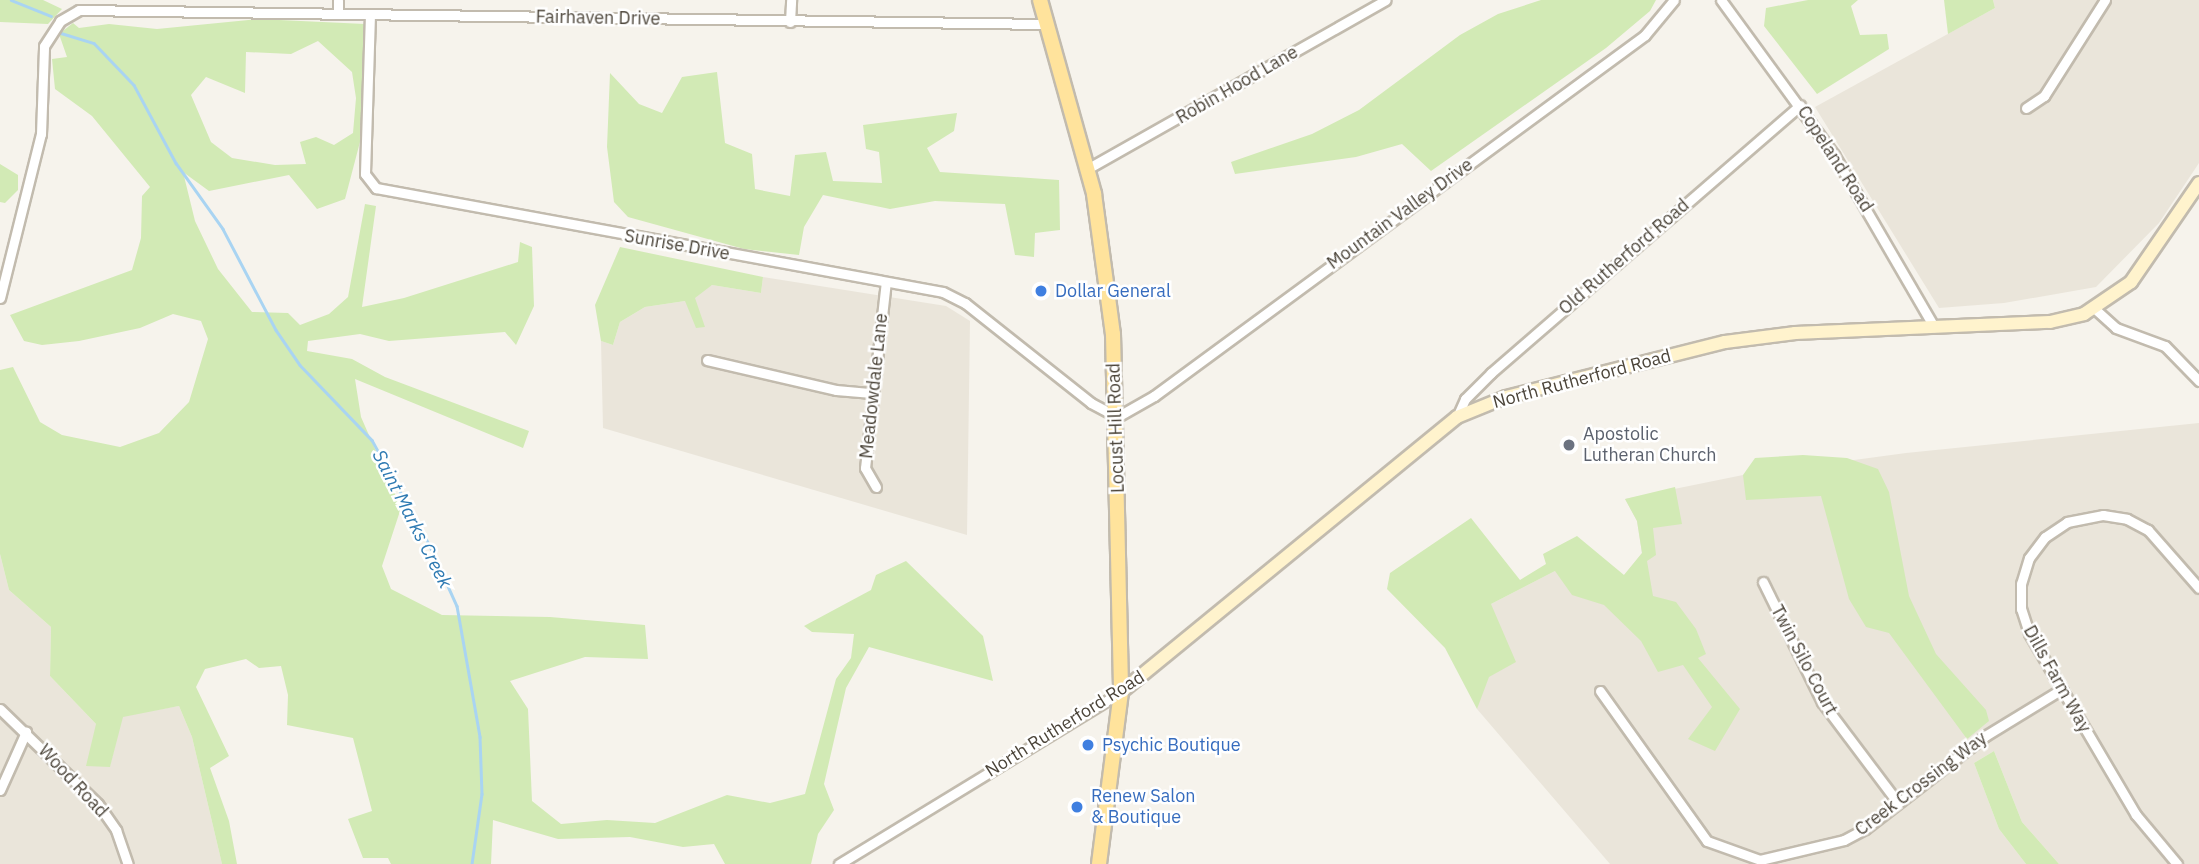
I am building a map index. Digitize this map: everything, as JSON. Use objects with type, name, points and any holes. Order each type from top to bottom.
[{"type":"main road","name":"Locust Hill Road","points":[[1040,0],[1087,169],[1108,284],[1117,417],[1121,692],[1099,864]]},
{"type":"street","points":[[338,0],[338,14]]},
{"type":"street","points":[[790,22],[791,0]]},
{"type":"street","name":"Robin Hood Lane","points":[[1087,169],[1387,0]]},
{"type":"street","name":"Mountain Valley Drive","points":[[1117,417],[1154,396],[1645,34],[1674,0]]},
{"type":"street","name":"Copeland Road","points":[[1721,0],[1800,105],[1870,212],[1934,327]]},
{"type":"street","points":[[2026,108],[2044,96],[2105,0]]},
{"type":"street","name":"Fairhaven Drive","points":[[0,298],[41,134],[44,46],[60,21],[83,10],[1048,24]]},
{"type":"street","name":"Sunrise Drive","points":[[370,15],[365,174],[376,188],[954,296],[1091,403],[1117,417]]},
{"type":"street","name":"Old Rutherford Road","points":[[1457,417],[1465,399],[1491,373],[1800,105]]},
{"type":"street","name":"North Rutherford Road","points":[[839,864],[1121,692],[1457,417],[1506,397],[1725,342],[1795,333],[2050,323],[2095,309],[2116,295],[2144,266],[2199,183]]},
{"type":"street","name":"Meadowdale Lane","points":[[876,487],[865,468],[886,282]]},
{"type":"street","points":[[2095,309],[2116,328],[2165,346],[2199,381]]},
{"type":"street","points":[[707,360],[836,390],[872,393]]},
{"type":"street","name":"Dills Farm Way","points":[[2177,864],[2136,815],[2029,633],[2020,597],[2029,558],[2056,529],[2090,515],[2127,519],[2157,538],[2199,588]]},
{"type":"street","name":"Twin Silo Court","points":[[1763,582],[1822,702],[1898,803]]},
{"type":"street","name":"Creek Crossing Way","points":[[1600,691],[1707,841],[1731,853],[1760,860],[1844,840],[1898,803],[1985,736],[2062,689]]},
{"type":"street","name":"Wood Road","points":[[0,709],[98,804],[116,830],[128,864]]},
{"type":"street","points":[[0,790],[26,732]]},
{"type":"shaded area","points":[[1993,0],[2199,0],[2199,163],[2159,223],[2096,287],[2004,303],[1939,308],[1815,107],[1995,8]]},
{"type":"shaded area","points":[[763,277],[946,306],[970,321],[967,535],[603,428],[601,341],[613,345],[620,322],[645,307],[685,301],[712,285],[761,293]]},
{"type":"shaded area","points":[[2199,423],[2199,864],[2059,864],[2022,822],[1994,751],[1974,763],[1999,829],[2026,864],[1610,864],[1477,709],[1491,604],[1555,571],[1624,575],[1642,553],[1637,521],[1625,499],[1743,475],[1906,453]]},
{"type":"shaded area","points":[[0,554],[9,590],[51,627],[50,676],[96,724],[110,766],[122,716],[179,706],[192,737],[222,864],[0,864]]},
{"type":"green space","points":[[0,0],[43,0],[62,9],[48,24],[0,22]]},
{"type":"green space","points":[[1541,0],[1656,0],[1650,11],[1606,48],[1431,171],[1402,144],[1356,157],[1235,174],[1231,162],[1312,134],[1359,110],[1460,35],[1498,14]]},
{"type":"green space","points":[[1808,0],[1858,0],[1851,6],[1860,35],[1887,34],[1889,49],[1817,94],[1764,26],[1766,8]]},
{"type":"green space","points":[[1944,0],[1993,0],[1995,8],[1948,34]]},
{"type":"green space","points":[[258,19],[365,24],[360,142],[345,199],[317,209],[289,175],[209,191],[183,172],[195,221],[218,269],[252,312],[288,313],[300,325],[329,314],[348,297],[365,204],[376,206],[362,307],[404,298],[518,262],[520,242],[532,247],[534,306],[516,345],[505,332],[389,341],[360,334],[308,341],[307,351],[352,359],[385,377],[529,431],[523,448],[355,379],[361,417],[401,508],[382,566],[391,589],[442,615],[550,617],[645,625],[648,659],[585,657],[510,681],[528,709],[532,801],[561,824],[607,820],[655,823],[727,795],[770,803],[805,794],[836,679],[851,658],[854,634],[812,632],[804,626],[871,590],[876,575],[906,561],[983,636],[993,681],[869,647],[846,688],[824,784],[834,810],[818,834],[811,864],[725,864],[714,844],[683,847],[630,837],[558,839],[493,820],[491,864],[391,864],[388,858],[363,858],[348,819],[372,811],[353,738],[287,725],[288,695],[281,666],[259,668],[246,659],[205,669],[196,687],[229,756],[210,768],[229,821],[237,864],[222,864],[192,737],[179,706],[123,717],[110,767],[86,766],[96,724],[50,676],[51,627],[9,590],[0,554],[0,370],[13,367],[40,422],[62,435],[120,447],[159,433],[189,402],[208,339],[201,321],[173,314],[140,328],[79,341],[42,345],[24,341],[10,315],[132,270],[141,238],[142,196],[150,187],[92,116],[55,89],[52,59],[67,57],[59,34],[73,23],[79,28],[109,24],[157,29]],"holes":[[[318,41],[352,72],[356,98],[353,133],[334,145],[316,137],[300,142],[306,164],[275,165],[232,158],[211,142],[191,95],[206,77],[245,93],[246,52],[291,54]]]},
{"type":"green space","points":[[717,72],[725,143],[752,154],[755,189],[790,196],[795,155],[826,152],[833,181],[882,183],[879,152],[866,149],[863,125],[957,113],[954,131],[927,148],[940,172],[1059,180],[1060,230],[1035,233],[1034,257],[1015,255],[1005,204],[935,201],[890,209],[823,195],[804,227],[799,255],[744,249],[628,217],[614,202],[607,147],[610,73],[639,104],[662,113],[682,77]]},
{"type":"green space","points":[[0,164],[18,175],[18,190],[5,203],[0,202]]},
{"type":"green space","points":[[620,247],[763,277],[761,293],[712,285],[695,298],[705,327],[696,328],[685,301],[645,307],[620,322],[613,345],[601,341],[595,305]]},
{"type":"green space","points":[[1803,455],[1847,458],[1878,469],[1889,492],[1909,596],[1936,654],[1986,710],[1989,721],[1967,739],[1889,633],[1866,627],[1849,599],[1821,496],[1746,500],[1743,475],[1755,458]]},
{"type":"green space","points":[[1675,487],[1682,524],[1653,528],[1656,555],[1647,561],[1653,596],[1676,602],[1696,629],[1706,654],[1698,658],[1740,709],[1715,751],[1688,739],[1712,707],[1683,665],[1658,672],[1641,641],[1604,605],[1572,595],[1555,571],[1491,604],[1516,662],[1489,677],[1477,709],[1445,648],[1387,589],[1390,573],[1471,518],[1520,580],[1546,564],[1543,554],[1577,536],[1624,575],[1642,553],[1637,521],[1625,499]]},
{"type":"green space","points":[[1994,751],[2022,822],[2059,864],[2026,864],[1999,829],[1974,763]]},
{"type":"waterway","name":"Saint Marks Creek","points":[[11,0],[51,16]]},
{"type":"waterway","name":"Saint Marks Creek","points":[[61,33],[94,43],[134,85],[176,163],[223,229],[276,330],[300,365],[372,440],[429,544],[457,606],[480,737],[482,794],[472,864]]},
{"type":"place","name":"Dollar General","points":[[1041,291]]},
{"type":"place","name":"Apostolic Lutheran Church","points":[[1569,445]]},
{"type":"place","name":"Psychic Boutique","points":[[1088,745]]},
{"type":"place","name":"Renew Salon & Boutique","points":[[1077,807]]}]
